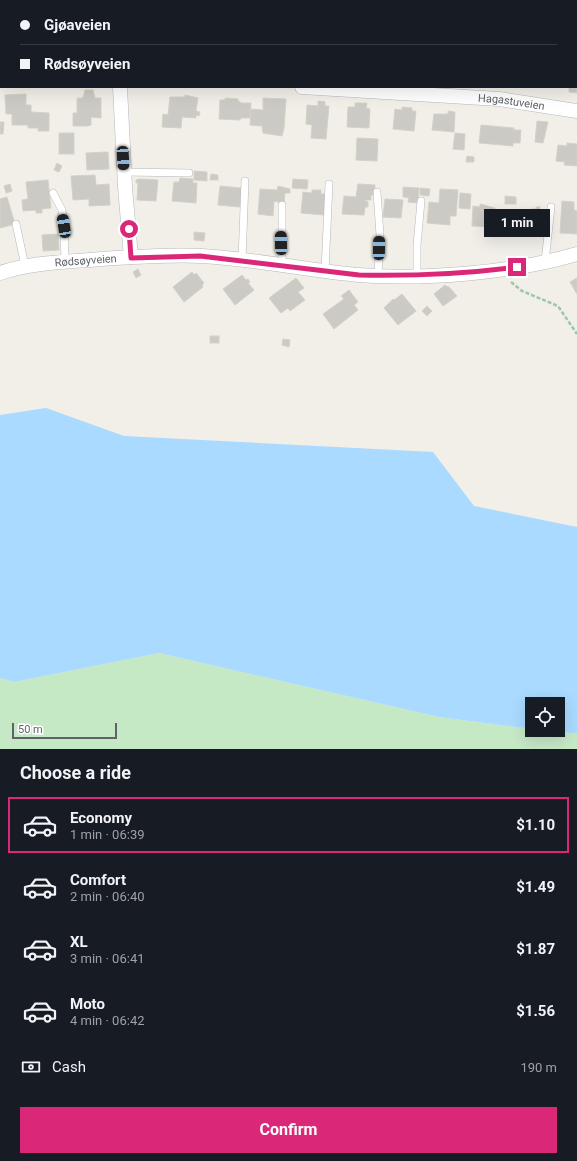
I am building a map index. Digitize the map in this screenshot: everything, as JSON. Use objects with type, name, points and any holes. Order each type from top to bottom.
[{"type":"street","points":[[120,88],[124,172],[131,258]]},
{"type":"street","name":"Hagastuveien","points":[[318,88],[500,99],[577,111]]},
{"type":"street","name":"Rødsøyveien","points":[[0,273],[25,266],[65,262],[200,256],[325,271],[378,275],[417,275],[505,269],[545,262],[577,254]]},
{"type":"lane","points":[[124,172],[189,173]]},
{"type":"lane","points":[[242,260],[245,181]]},
{"type":"lane","points":[[325,271],[329,184]]},
{"type":"lane","points":[[377,192],[380,235],[378,275]]},
{"type":"lane","points":[[53,193],[62,210],[65,262]]},
{"type":"lane","points":[[417,275],[417,245],[421,201]]},
{"type":"lane","points":[[282,205],[282,265]]},
{"type":"lane","points":[[545,262],[550,207]]},
{"type":"lane","points":[[16,224],[25,266]]},
{"type":"path","points":[[505,269],[511,283],[522,291],[558,306],[577,334]]},
{"type":"green space","points":[[159,653],[439,717],[525,728],[525,737],[565,737],[565,733],[577,734],[577,749],[0,749],[0,678],[14,682]]},
{"type":"water","points":[[46,408],[124,436],[433,452],[474,506],[577,527],[577,734],[565,733],[565,697],[525,697],[525,728],[439,717],[159,653],[14,682],[0,678],[0,415]]},
{"type":"building","points":[[569,88],[577,88],[577,93],[569,92]]},
{"type":"building","points":[[85,90],[93,90],[95,98],[101,98],[101,118],[91,117],[91,125],[73,126],[73,113],[77,113],[77,98],[83,98]]},
{"type":"building","points":[[26,94],[26,105],[31,105],[31,112],[49,113],[49,131],[38,131],[38,128],[28,128],[28,125],[12,125],[12,114],[6,114],[5,95]]},
{"type":"building","points":[[185,95],[198,98],[196,111],[200,112],[199,116],[196,115],[196,118],[182,117],[181,128],[162,127],[163,114],[168,115],[170,97],[185,97]]},
{"type":"building","points":[[225,98],[238,99],[238,101],[242,103],[251,103],[250,118],[241,118],[240,120],[219,119],[220,100],[225,100]]},
{"type":"building","points":[[263,98],[286,99],[282,136],[263,133],[262,126],[250,125],[251,109],[263,110]]},
{"type":"building","points":[[318,101],[325,102],[325,106],[329,106],[326,139],[311,138],[312,125],[306,124],[307,105],[318,106]]},
{"type":"building","points":[[355,103],[367,103],[366,108],[370,109],[369,128],[347,127],[348,107],[355,107]]},
{"type":"building","points":[[402,107],[412,108],[412,111],[416,111],[414,131],[393,129],[395,109],[402,110]]},
{"type":"building","points":[[448,111],[455,112],[454,132],[432,130],[434,114],[448,114]]},
{"type":"building","points":[[537,121],[548,122],[543,143],[535,142]]},
{"type":"building","points":[[0,122],[4,122],[3,134],[0,134]]},
{"type":"building","points":[[481,125],[521,130],[520,143],[513,143],[513,146],[479,143]]},
{"type":"building","points":[[59,133],[74,133],[74,154],[59,154]]},
{"type":"building","points":[[455,133],[465,134],[464,150],[453,149]]},
{"type":"building","points":[[357,138],[378,139],[377,161],[356,160]]},
{"type":"building","points":[[567,143],[577,144],[577,166],[564,165],[565,162],[556,161],[558,145],[567,146]]},
{"type":"building","points":[[108,152],[109,169],[87,170],[86,153]]},
{"type":"building","points":[[467,156],[474,157],[474,162],[466,162]]},
{"type":"building","points":[[57,163],[62,166],[59,172],[54,170]]},
{"type":"building","points":[[194,171],[207,172],[207,181],[194,180]]},
{"type":"building","points":[[211,174],[218,175],[218,180],[210,180]]},
{"type":"building","points":[[95,175],[96,185],[109,184],[110,205],[89,206],[89,199],[73,200],[71,176]]},
{"type":"building","points":[[180,178],[193,179],[193,183],[197,183],[196,203],[172,201],[174,182],[179,182]]},
{"type":"building","points":[[293,179],[308,180],[307,189],[292,188]]},
{"type":"building","points":[[48,180],[51,208],[42,209],[42,213],[36,213],[36,210],[23,211],[22,200],[28,199],[26,182]]},
{"type":"building","points":[[136,180],[158,180],[156,201],[137,200],[138,183],[136,183]]},
{"type":"building","points":[[10,184],[12,191],[6,193],[4,186]]},
{"type":"building","points":[[358,184],[375,185],[374,195],[371,195],[371,200],[365,200],[368,202],[368,207],[365,207],[364,215],[342,214],[344,196],[356,197]]},
{"type":"building","points":[[220,186],[241,188],[240,207],[218,205]]},
{"type":"building","points":[[278,186],[290,189],[290,193],[285,193],[284,203],[274,201],[273,216],[258,214],[260,189],[277,190]]},
{"type":"building","points":[[403,187],[419,188],[418,203],[408,202],[409,198],[403,197]]},
{"type":"building","points":[[420,188],[430,189],[429,196],[420,195]]},
{"type":"building","points":[[440,189],[458,190],[456,216],[450,216],[450,225],[427,223],[429,202],[439,203]]},
{"type":"building","points":[[312,190],[321,190],[321,194],[325,194],[324,215],[301,213],[303,192],[312,193]]},
{"type":"building","points":[[460,193],[471,194],[470,209],[459,208]]},
{"type":"building","points":[[505,196],[516,197],[516,204],[505,204]]},
{"type":"building","points":[[7,197],[15,224],[0,228],[0,199]]},
{"type":"building","points":[[385,199],[403,200],[401,218],[383,217]]},
{"type":"building","points":[[562,201],[574,202],[574,210],[577,211],[577,234],[560,233]]},
{"type":"building","points":[[480,204],[495,208],[494,227],[472,226],[473,206],[480,207]]},
{"type":"building","points":[[536,207],[540,207],[540,211],[546,212],[544,232],[522,230],[523,210],[531,211],[531,209],[536,209]]},
{"type":"building","points":[[194,232],[205,233],[204,241],[194,240]]},
{"type":"building","points":[[58,234],[59,250],[43,251],[42,235]]},
{"type":"building","points":[[138,269],[141,275],[136,278],[133,272]]},
{"type":"building","points":[[192,272],[194,275],[196,273],[204,283],[202,285],[203,287],[184,302],[173,287]]},
{"type":"building","points":[[242,275],[246,280],[248,279],[250,282],[248,283],[254,290],[235,305],[223,289]]},
{"type":"building","points":[[296,278],[304,288],[298,292],[305,300],[290,311],[288,308],[281,313],[269,298]]},
{"type":"building","points":[[577,278],[577,294],[570,282]]},
{"type":"building","points":[[445,285],[447,287],[448,286],[457,296],[443,306],[434,294]]},
{"type":"building","points":[[349,290],[358,302],[354,305],[358,310],[334,329],[323,314],[344,299],[341,296]]},
{"type":"building","points":[[402,294],[416,311],[398,325],[384,308],[393,299],[394,300]]},
{"type":"building","points":[[427,306],[432,311],[427,316],[422,311]]},
{"type":"building","points":[[210,336],[219,336],[219,343],[210,343]]},
{"type":"building","points":[[283,339],[290,340],[289,347],[282,345]]},
{"type":"route","points":[[129,229],[131,258],[200,256],[359,275],[400,276],[487,271],[517,267]]}]
